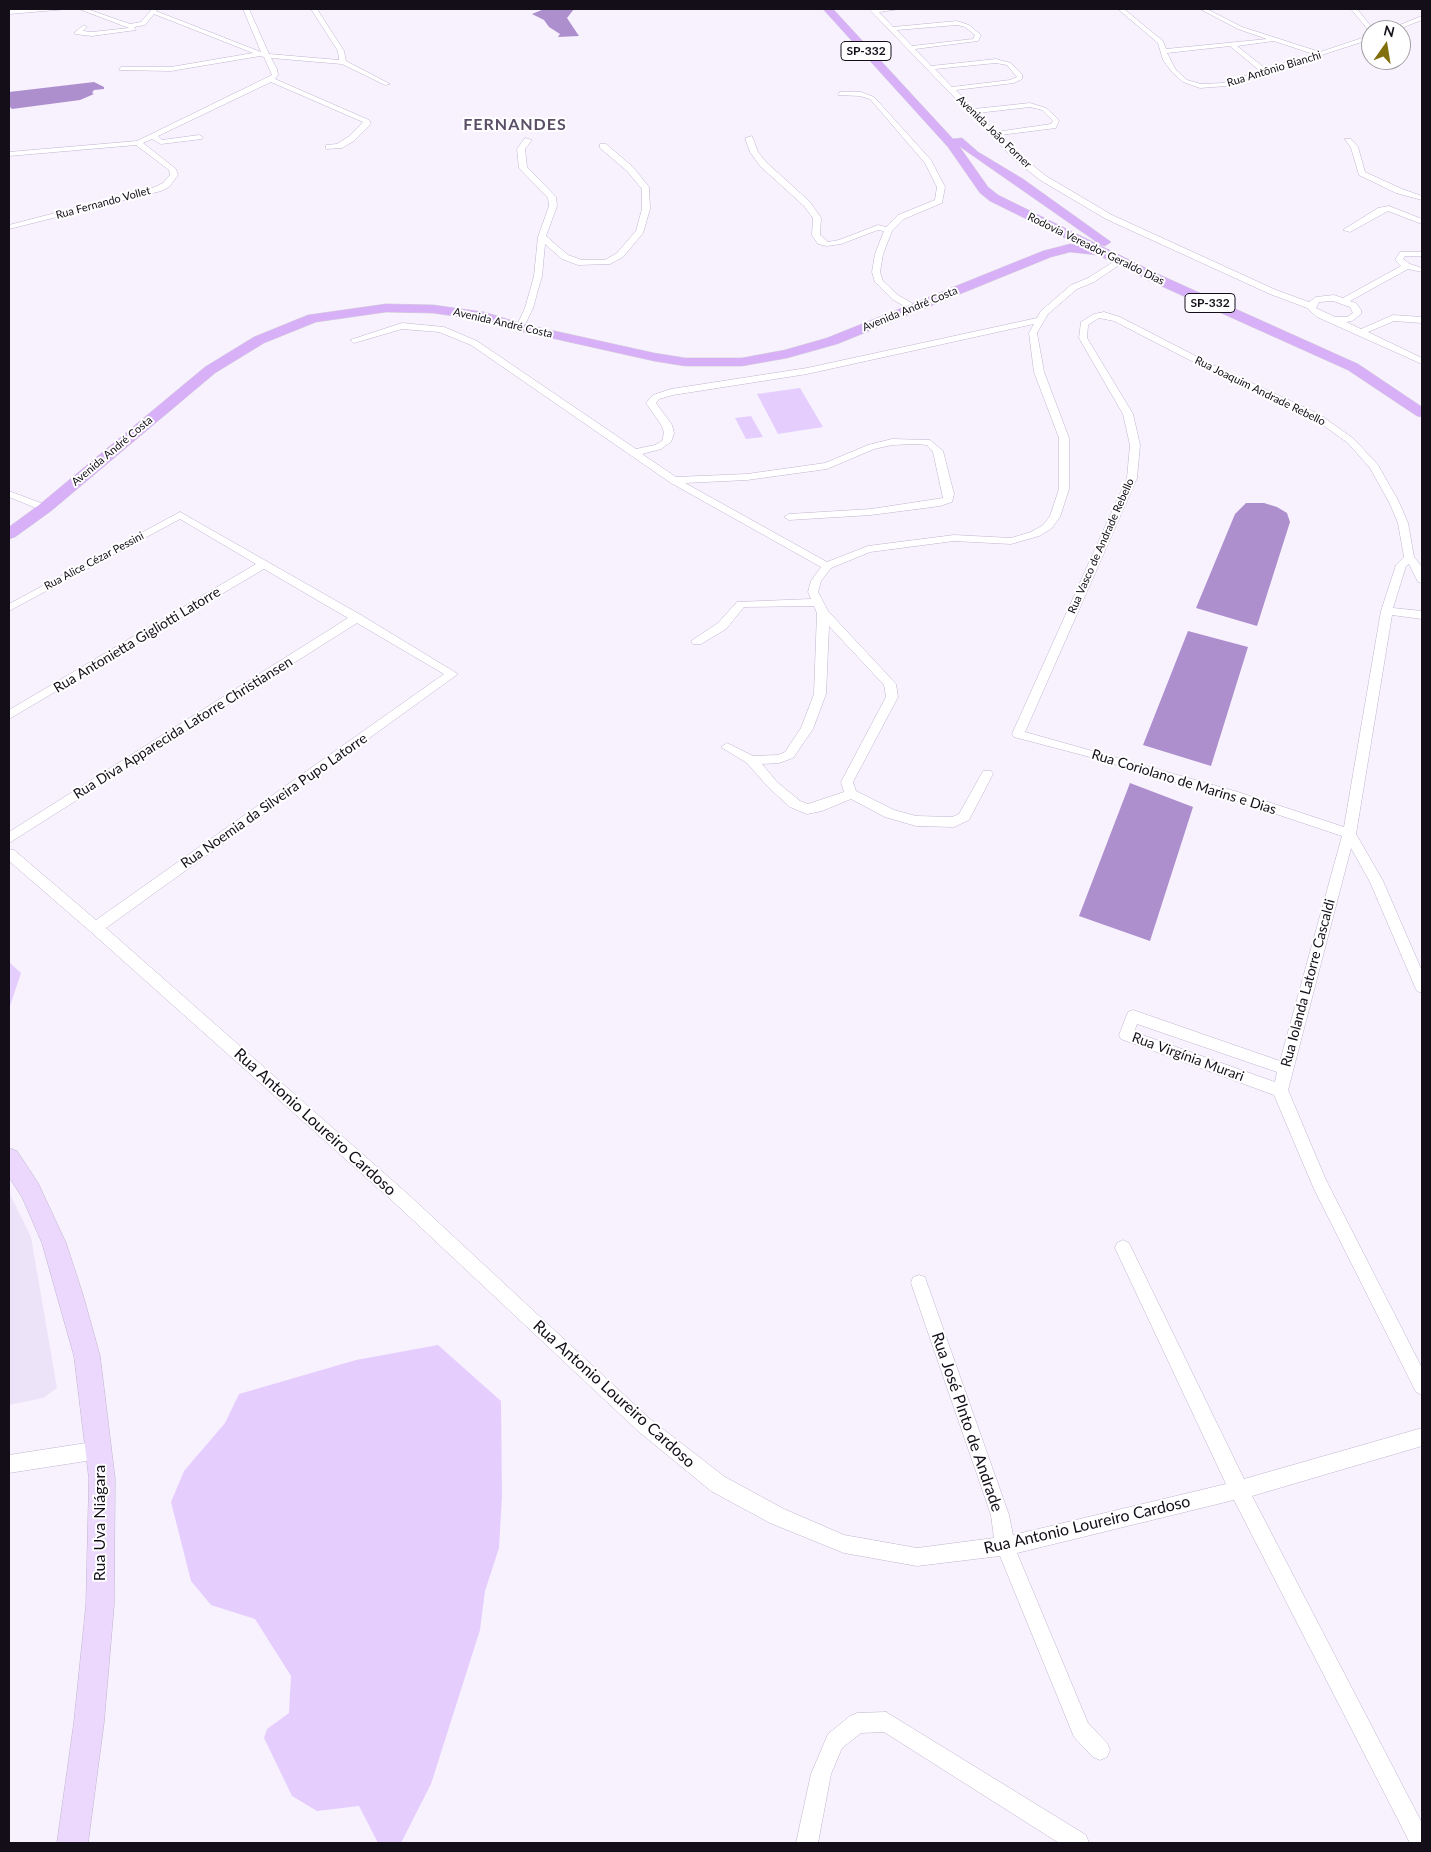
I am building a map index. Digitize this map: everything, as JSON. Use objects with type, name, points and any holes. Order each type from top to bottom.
[{"type":"main road","name":"Rodovia Vereador Geraldo Dias","points":[[828,9],[952,145],[984,190],[999,190],[1051,228],[1353,368],[1422,413]]},
{"type":"main road","name":"Rodovia Vereador Geraldo Dias","points":[[838,9],[960,142],[974,154],[1044,198],[1099,238],[1174,278],[1346,353],[1422,401]]},
{"type":"main road","points":[[999,190],[1020,187],[1044,198]]},
{"type":"main road","points":[[1047,254],[1055,247],[1057,239],[1051,228]]},
{"type":"main road","name":"Avenida André Costa","points":[[9,534],[45,508],[210,370],[259,340],[313,318],[371,309],[409,308],[459,312],[685,362],[742,362],[812,348],[1047,254],[1076,247],[1099,251]]},
{"type":"main road","name":"Rua Uva Niágara","points":[[9,1158],[30,1190],[54,1243],[71,1295],[87,1356],[102,1478],[100,1605],[89,1722],[73,1843]]},
{"type":"street","points":[[9,12],[65,9]]},
{"type":"street","points":[[82,9],[125,25],[140,24]]},
{"type":"street","points":[[246,9],[263,55],[274,69],[273,77]]},
{"type":"street","points":[[314,9],[341,51],[343,62]]},
{"type":"street","points":[[873,10],[897,9]]},
{"type":"street","name":"Rua Antônio Bianchi","points":[[1121,9],[1154,34],[1161,42],[1166,60],[1185,81],[1200,86],[1224,85],[1361,40]]},
{"type":"street","points":[[1203,9],[1233,25],[1322,54]]},
{"type":"street","points":[[1354,9],[1363,20]]},
{"type":"street","points":[[84,27],[77,33],[126,31],[140,24],[154,10],[263,55]]},
{"type":"street","name":"Avenida João Forner","points":[[873,10],[1018,158],[1043,178],[1109,217],[1273,292],[1314,303]]},
{"type":"street","points":[[892,29],[957,24],[967,26],[978,35],[976,40],[971,42],[911,48]]},
{"type":"street","points":[[1164,50],[1277,40]]},
{"type":"street","points":[[1232,45],[1265,72]]},
{"type":"street","points":[[121,69],[171,69],[263,55],[343,62],[387,84]]},
{"type":"street","points":[[930,68],[996,62],[1009,64],[1020,75],[1020,78],[1012,82],[950,88]]},
{"type":"street","points":[[9,154],[138,143],[273,77]]},
{"type":"street","points":[[273,77],[282,86],[367,121],[361,130],[343,144],[330,147]]},
{"type":"street","points":[[840,94],[861,94],[872,98],[928,162],[941,187],[939,201],[901,216],[888,230],[876,272],[879,282],[895,297],[912,307]]},
{"type":"street","points":[[973,111],[1030,105],[1044,109],[1057,121],[1053,126],[995,134]]},
{"type":"street","points":[[154,135],[156,140],[161,142],[199,137]]},
{"type":"street","points":[[749,138],[754,152],[762,164],[807,204],[817,218],[816,235],[821,242],[827,244],[841,242],[878,227],[888,230]]},
{"type":"street","points":[[520,327],[530,308],[538,276],[542,237],[553,206],[552,197],[523,168],[521,149],[528,140]]},
{"type":"street","points":[[1348,141],[1354,147],[1362,173],[1390,187],[1422,198]]},
{"type":"street","name":"Rua Fernando Vollet","points":[[9,227],[158,189],[166,185],[174,175],[172,169],[138,143]]},
{"type":"street","points":[[542,237],[565,257],[581,263],[606,262],[620,255],[640,231],[646,209],[646,189],[630,169],[603,146]]},
{"type":"street","points":[[1347,230],[1381,210],[1389,208],[1422,222]]},
{"type":"street","points":[[9,220],[18,224]]},
{"type":"street","points":[[1422,254],[1408,253],[1400,257],[1402,263],[1407,266],[1422,270]]},
{"type":"street","points":[[987,774],[964,817],[954,822],[916,821],[890,814],[851,794],[847,782],[892,697],[890,684],[820,608],[813,592],[816,581],[828,566],[838,560],[868,549],[954,538],[1011,541],[1035,534],[1047,527],[1056,517],[1064,489],[1064,438],[1039,372],[1033,333],[1044,313],[1074,286],[1091,280],[1121,261]]},
{"type":"street","points":[[1344,301],[1394,275],[1407,266]]},
{"type":"street","points":[[1334,320],[1353,318],[1357,314],[1357,310],[1344,301],[1329,298],[1314,303],[1316,313],[1334,320],[1368,333],[1422,361]]},
{"type":"street","name":"Rua Joaquim Andrade Rebello","points":[[1104,315],[1316,416],[1351,440],[1374,467],[1394,502],[1403,523],[1408,558],[1417,567],[1422,580]]},
{"type":"street","name":"Rua Vasco de Andrade Rebello","points":[[1018,734],[1132,478],[1135,445],[1128,414],[1082,333],[1087,320],[1104,315]]},
{"type":"street","points":[[1368,333],[1393,318],[1403,317],[1422,320]]},
{"type":"street","points":[[1353,318],[1368,333]]},
{"type":"street","points":[[633,453],[658,447],[666,442],[668,425],[654,410],[651,403],[656,397],[671,392],[807,371],[1040,320]]},
{"type":"street","points":[[354,340],[402,326],[441,329],[474,343],[675,480],[828,566]]},
{"type":"street","points":[[675,480],[747,477],[827,466],[871,447],[892,442],[916,440],[930,443],[938,451],[949,494],[948,500],[940,503],[871,512],[789,517]]},
{"type":"street","points":[[9,494],[45,508]]},
{"type":"street","name":"Rua Alice Cézar Pessini","points":[[9,608],[180,515],[264,564]]},
{"type":"street","name":"Rua Iolanda Latorre Cascaldi","points":[[1280,1090],[1349,834],[1388,612],[1401,564],[1408,558]]},
{"type":"street","points":[[264,564],[357,618]]},
{"type":"street","name":"Rua Antonietta Gigliotti Latorre","points":[[9,716],[264,564]]},
{"type":"street","points":[[697,641],[722,626],[741,604],[820,608]]},
{"type":"street","points":[[751,760],[779,759],[789,755],[807,729],[820,694],[823,657],[820,608]]},
{"type":"street","points":[[1388,612],[1422,615]]},
{"type":"street","name":"Rua Noemia da Silveira Pupo Latorre","points":[[96,928],[452,674],[357,618]]},
{"type":"street","name":"Rua Diva Apparecida Latorre Christiansen","points":[[9,838],[357,618]]},
{"type":"street","name":"Rua Coriolano de Marins e Dias","points":[[1018,734],[1202,786],[1349,834]]},
{"type":"street","points":[[727,747],[751,760],[773,785],[794,804],[807,809],[822,806],[851,794]]},
{"type":"street","points":[[1349,834],[1376,881],[1422,987]]},
{"type":"street","name":"Rua Antonio Loureiro Cardoso","points":[[9,854],[96,928],[404,1201],[644,1425],[718,1484],[777,1516],[844,1544],[918,1557],[1004,1546],[1239,1490],[1422,1437]]},
{"type":"street","name":"Rua Virgínia Murari","points":[[1280,1090],[1126,1035],[1133,1016],[1286,1069]]},
{"type":"street","points":[[1280,1090],[1320,1184],[1422,1386]]},
{"type":"street","points":[[1123,1248],[1239,1490],[1421,1843]]},
{"type":"street","name":"Rua José PInto de Andrade","points":[[919,1283],[1000,1515],[1004,1546],[1081,1730],[1100,1750]]},
{"type":"street","points":[[9,1464],[99,1450]]},
{"type":"street","points":[[807,1843],[821,1774],[835,1741],[857,1723],[886,1722],[1078,1843]]},
{"type":"shaded area","points":[[544,9],[574,9],[567,18],[579,36],[558,37],[560,34],[549,27],[544,20],[532,14]]},
{"type":"shaded area","points":[[94,82],[104,87],[104,89],[94,90],[92,93],[94,94],[80,100],[12,109],[9,106],[9,92]]},
{"type":"shaded area","points":[[800,388],[823,427],[778,434],[757,394]]},
{"type":"shaded area","points":[[751,416],[763,437],[746,439],[735,418]]},
{"type":"shaded area","points":[[1246,503],[1264,503],[1277,507],[1287,513],[1290,522],[1257,626],[1196,608],[1235,514]]},
{"type":"shaded area","points":[[1188,631],[1248,647],[1211,766],[1143,745]]},
{"type":"shaded area","points":[[1130,783],[1193,807],[1150,941],[1079,916]]},
{"type":"shaded area","points":[[9,962],[21,973],[9,1009]]},
{"type":"shaded area","points":[[9,1192],[31,1237],[57,1388],[43,1398],[9,1405]]},
{"type":"shaded area","points":[[438,1345],[501,1401],[502,1496],[499,1548],[485,1591],[480,1630],[431,1784],[401,1843],[378,1843],[359,1806],[317,1811],[292,1796],[264,1738],[267,1729],[289,1713],[291,1676],[255,1619],[211,1605],[191,1581],[171,1502],[184,1471],[225,1423],[239,1394],[356,1360]]},
{"type":"district","name":"FERNANDES","points":[[515,125]]}]
